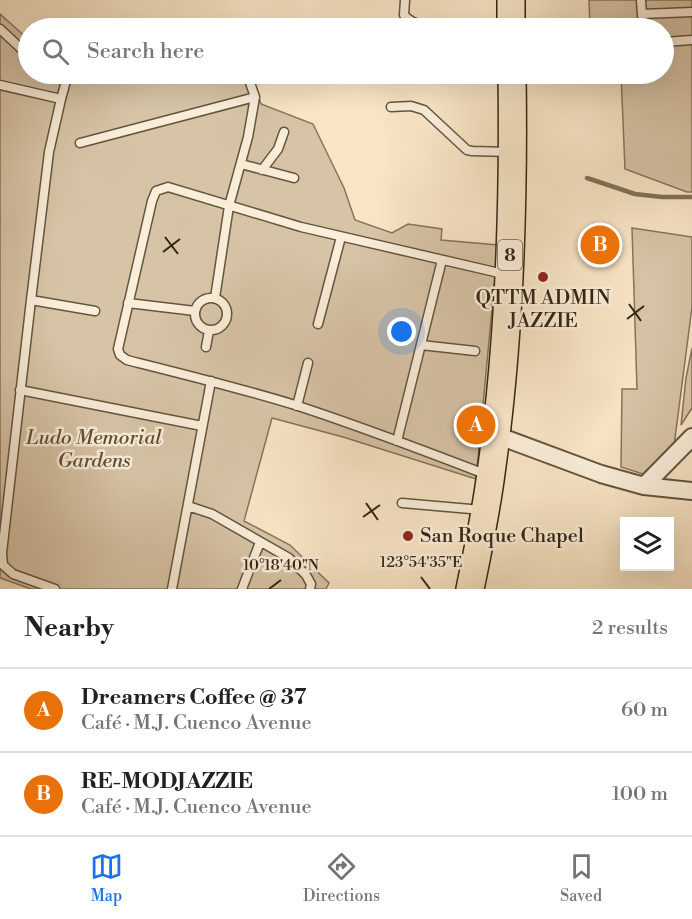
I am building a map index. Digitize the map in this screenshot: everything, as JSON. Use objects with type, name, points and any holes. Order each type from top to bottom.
[{"type":"main road","points":[[511,0],[511,18]]},
{"type":"main road","name":"8","points":[[470,589],[486,510],[496,435],[510,279],[512,84]]},
{"type":"street","points":[[496,435],[601,474],[644,486],[692,491]]},
{"type":"street","points":[[644,486],[692,437]]},
{"type":"lane","points":[[405,0],[404,15],[406,18]]},
{"type":"lane","points":[[641,0],[642,18]]},
{"type":"lane","points":[[642,14],[692,12]]},
{"type":"lane","points":[[0,29],[18,46]]},
{"type":"lane","points":[[674,41],[692,40]]},
{"type":"lane","points":[[55,589],[13,574],[3,565],[2,553],[49,153],[65,84]]},
{"type":"lane","points":[[216,298],[229,206],[248,137],[255,97],[250,84]]},
{"type":"lane","points":[[0,85],[61,99]]},
{"type":"lane","points":[[80,143],[255,97]]},
{"type":"lane","points":[[391,107],[411,106],[424,110],[471,152],[513,152]]},
{"type":"lane","points":[[262,170],[278,149],[284,132]]},
{"type":"lane","points":[[241,164],[294,178]]},
{"type":"lane","points":[[491,473],[477,471],[297,406],[212,381],[127,360],[120,355],[118,349],[152,201],[156,191],[168,187],[301,227],[495,272],[510,279]]},
{"type":"lane","points":[[318,324],[341,237]]},
{"type":"lane","points":[[397,441],[442,260]]},
{"type":"lane","points":[[216,298],[224,305],[226,320],[219,328],[209,331],[196,322],[196,306],[205,299],[216,298]]},
{"type":"lane","points":[[31,300],[95,311]]},
{"type":"lane","points":[[128,303],[195,311]]},
{"type":"lane","points":[[206,347],[209,331]]},
{"type":"lane","points":[[421,345],[475,351]]},
{"type":"lane","points":[[297,406],[308,363]]},
{"type":"lane","points":[[172,589],[212,381]]},
{"type":"lane","points":[[20,390],[202,426]]},
{"type":"lane","points":[[402,503],[486,510]]},
{"type":"lane","points":[[188,506],[212,514],[289,558],[306,575],[311,584],[310,589]]},
{"type":"lane","points":[[242,589],[260,542]]},
{"type":"green space","points":[[589,0],[692,0],[692,192],[625,169],[621,84],[674,84],[674,18],[590,18]]},
{"type":"green space","name":"Ludo Memorial Gardens","points":[[0,14],[18,30],[18,84],[254,84],[261,104],[313,124],[344,188],[355,220],[392,233],[408,224],[442,229],[441,240],[498,245],[476,479],[343,437],[272,418],[244,521],[290,545],[329,583],[326,589],[31,589],[0,578]]},
{"type":"green space","points":[[632,228],[692,237],[692,307],[674,446],[649,476],[621,467],[622,389],[637,389]]},
{"type":"green space","points":[[692,348],[692,408],[681,425],[686,378]]},
{"type":"waterway","points":[[587,178],[635,194],[692,197]]},
{"type":"place","name":"RE-MODJAZZIE","points":[[600,245]]},
{"type":"place","name":"QTTM ADMIN JAZZIE","points":[[543,277]]},
{"type":"place","name":"Dreamers Coffee @ 37","points":[[476,425]]},
{"type":"place","name":"San Roque Chapel","points":[[408,536]]}]
